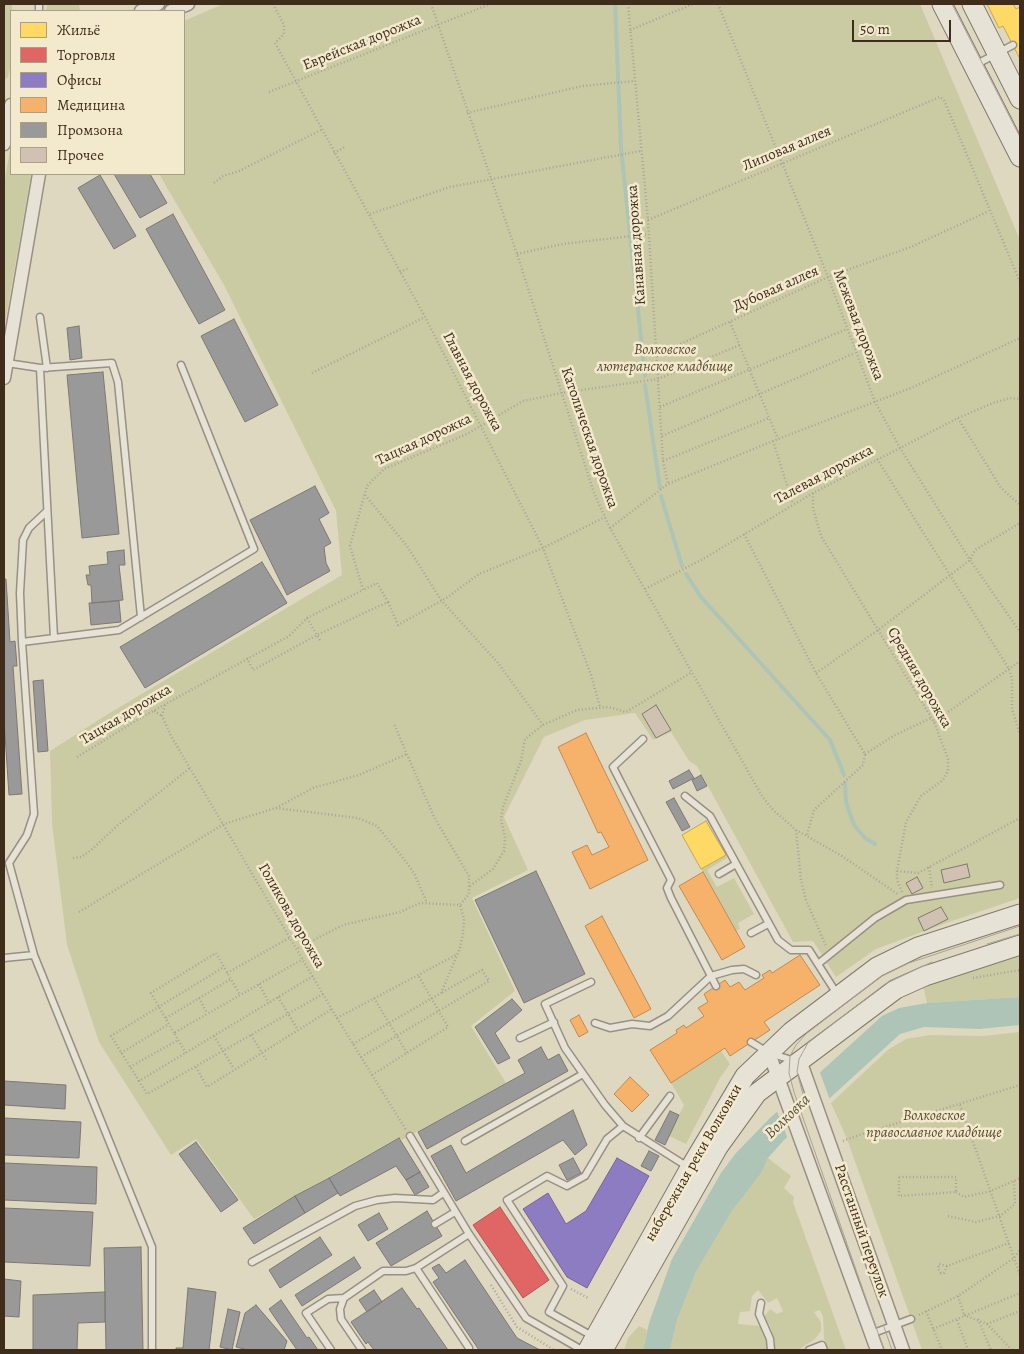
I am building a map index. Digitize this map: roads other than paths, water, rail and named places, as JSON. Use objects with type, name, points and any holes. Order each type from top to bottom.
[{"type":"street","points":[[143,10],[158,4]]},
{"type":"street","points":[[173,10],[188,4]]},
{"type":"street","points":[[942,4],[1020,158]]},
{"type":"street","points":[[972,4],[1005,50],[1020,99]]},
{"type":"street","points":[[4,144],[10,111]]},
{"type":"street","points":[[4,378],[40,175]]},
{"type":"street","name":"набережная реки Волковки","points":[[592,1347],[696,1171],[745,1076],[768,1053],[838,995],[889,960],[918,947],[1020,914]]},
{"type":"street","name":"набережная реки Волковки","points":[[696,1171],[757,1093],[801,1062],[896,989],[925,976],[1020,945]]},
{"type":"street","points":[[768,1053],[778,1078]]},
{"type":"street","name":"Расстанный переулок","points":[[801,1062],[903,1350]]},
{"type":"street","name":"Расстанный переулок","points":[[778,1078],[876,1350]]},
{"type":"lane","points":[[974,66],[1005,50]]},
{"type":"lane","points":[[40,317],[46,512],[54,638]]},
{"type":"lane","points":[[7,362],[43,368],[112,363],[118,382],[141,617]]},
{"type":"lane","points":[[22,642],[119,630],[254,549],[224,468],[181,365]]},
{"type":"lane","points":[[46,512],[29,528],[23,540],[20,593],[34,814],[27,835],[9,863],[34,955],[152,1247],[152,1350]]},
{"type":"lane","points":[[643,740],[613,767],[670,880],[667,888],[671,898],[716,986]]},
{"type":"lane","points":[[685,796],[710,816],[778,940],[791,950],[809,950],[838,995]]},
{"type":"lane","points":[[719,874],[736,864]]},
{"type":"lane","points":[[818,964],[875,918],[906,900],[933,894],[1000,885]]},
{"type":"lane","points":[[751,933],[768,924]]},
{"type":"lane","points":[[4,958],[34,955]]},
{"type":"lane","points":[[595,1023],[610,1028],[632,1024],[650,1026],[668,1016],[711,976],[732,970],[744,969],[756,975]]},
{"type":"lane","points":[[591,982],[545,1004],[565,1048],[604,1105],[623,1126],[639,1138],[696,1171]]},
{"type":"lane","points":[[520,1038],[554,1022]]},
{"type":"lane","points":[[751,1042],[768,1053],[801,1062]]},
{"type":"lane","points":[[465,1141],[583,1074]]},
{"type":"lane","points":[[639,1138],[670,1096]]},
{"type":"lane","points":[[592,1347],[549,1312],[563,1286],[507,1200],[547,1176],[567,1186],[585,1176],[607,1139],[623,1126]]},
{"type":"lane","points":[[410,1136],[468,1234],[526,1318],[592,1347]]},
{"type":"lane","points":[[252,1262],[355,1206],[376,1200],[395,1198],[433,1200],[443,1193]]},
{"type":"lane","points":[[435,1224],[455,1212]]},
{"type":"lane","points":[[331,1350],[306,1313],[328,1299],[344,1298],[383,1271],[406,1271],[416,1268],[468,1234]]},
{"type":"lane","points":[[416,1268],[469,1348]]},
{"type":"lane","points":[[344,1298],[340,1309],[341,1319],[362,1350]]},
{"type":"lane","points":[[761,1304],[759,1314],[766,1326],[771,1350]]},
{"type":"lane","points":[[871,1334],[911,1319]]},
{"type":"lane","points":[[809,1350],[822,1345],[824,1350]]},
{"type":"water","name":"Волковка","points":[[1020,997],[1020,1025],[979,1029],[924,1027],[900,1034],[784,1140],[768,1158],[762,1172],[732,1211],[696,1272],[677,1320],[670,1350],[643,1350],[649,1323],[672,1259],[721,1173],[736,1153],[770,1118],[882,1016],[899,1008],[927,1003]]},
{"type":"waterway","points":[[615,4],[621,148],[645,376]]},
{"type":"waterway","points":[[645,385],[660,488]]},
{"type":"waterway","points":[[661,496],[682,566]]},
{"type":"waterway","points":[[686,574],[701,597],[830,740],[844,775]]},
{"type":"waterway","points":[[845,783],[846,802],[854,825],[865,838],[875,844]]},
{"type":"tram line","points":[[952,4],[1020,137]]},
{"type":"tram line","points":[[884,1350],[794,1092],[789,1073],[790,1056],[796,1045],[806,1034],[880,977],[909,963],[1020,926]]},
{"type":"tram line","points":[[987,944],[1020,934]]},
{"type":"tram line","points":[[804,1098],[797,1072],[799,1059],[808,1043],[885,984],[932,962]]},
{"type":"tram line","points":[[884,1327],[892,1350]]},
{"type":"park label","name":"Волковское лютеранское кладбище","points":[[665,358]]},
{"type":"park label","name":"Волковское православное кладбище","points":[[934,1124]]}]
